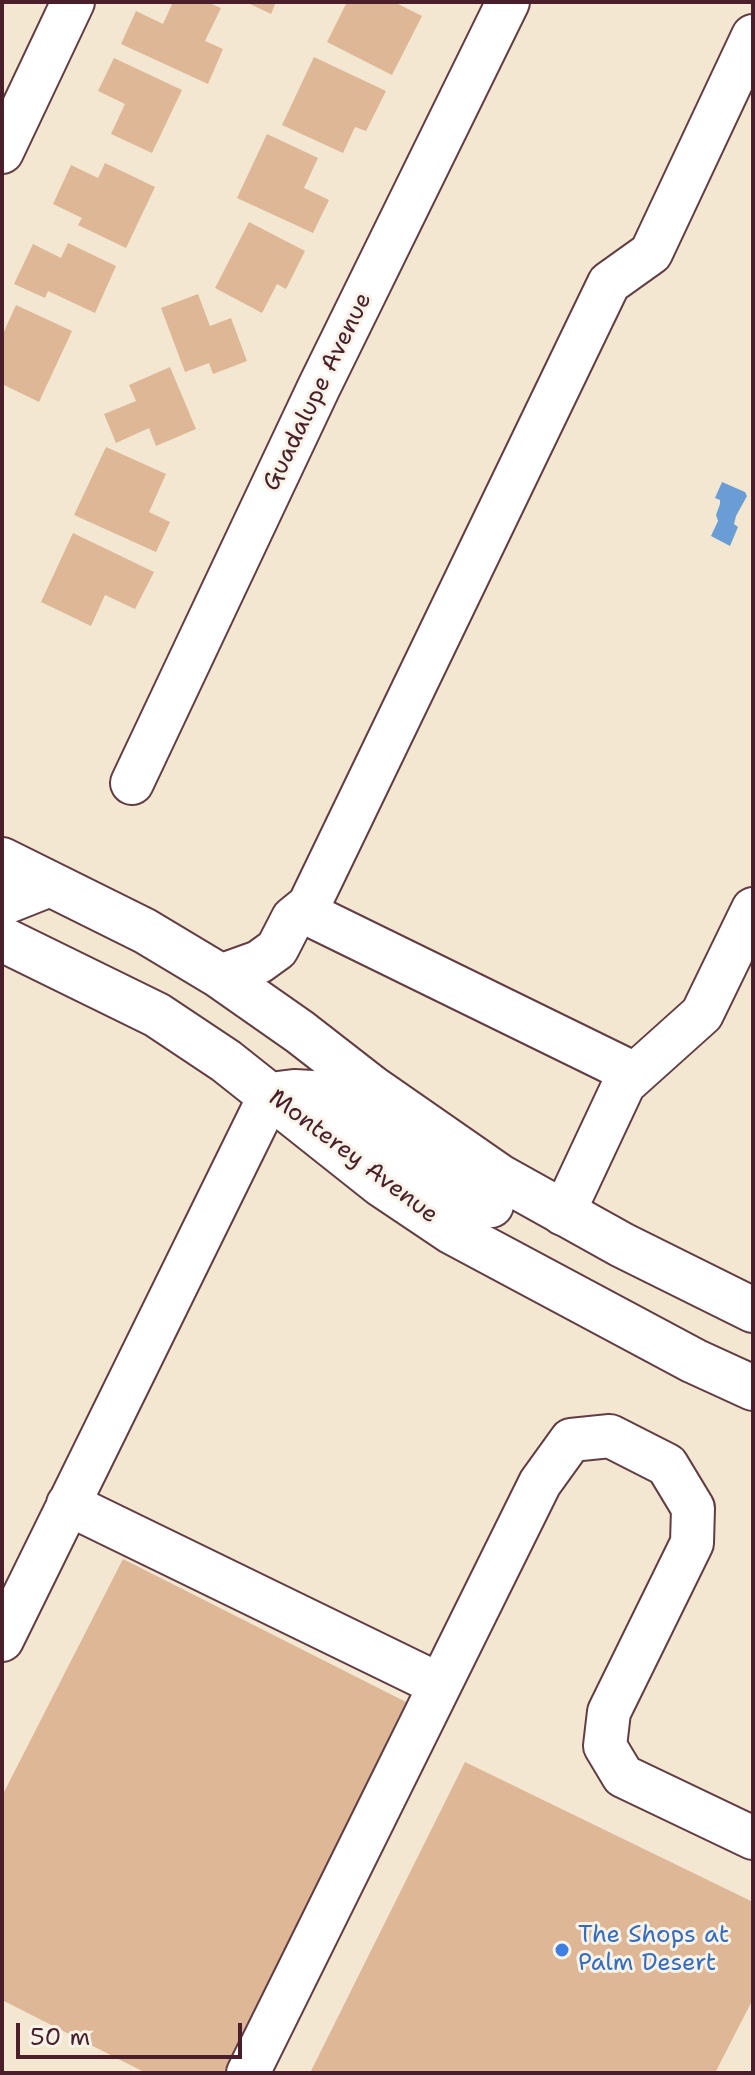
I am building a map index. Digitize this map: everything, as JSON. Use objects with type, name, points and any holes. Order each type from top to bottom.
[{"type":"main road","points":[[2,860],[145,931],[220,976],[500,1177],[563,1214],[753,1310]]},
{"type":"main road","points":[[2,903],[50,884]]},
{"type":"main road","name":"Monterey Avenue","points":[[2,939],[157,1015],[270,1095],[381,1184],[451,1231],[694,1361],[753,1388]]},
{"type":"main road","points":[[270,1095],[312,1093],[347,1107],[439,1173],[531,1229],[595,1258],[638,1273],[682,1276]]},
{"type":"street","points":[[2,152],[73,2]]},
{"type":"street","name":"Guadalupe Avenue","points":[[132,783],[313,401],[508,2]]},
{"type":"street","points":[[220,976],[259,962],[277,949],[293,918],[309,905],[609,283],[651,253],[753,36]]},
{"type":"street","points":[[563,1214],[624,1084],[702,1014],[753,909]]},
{"type":"street","points":[[302,911],[633,1073]]},
{"type":"street","points":[[2,1640],[270,1095]]},
{"type":"street","points":[[248,2073],[540,1483],[571,1440],[610,1436],[667,1465],[693,1508],[692,1543],[609,1712],[605,1746],[623,1776],[753,1838]]},
{"type":"street","points":[[68,1504],[440,1685]]},
{"type":"water","points":[[722,482],[745,492],[747,496],[736,516],[734,524],[738,527],[730,546],[711,536],[718,521],[716,515],[720,500],[715,498]]},
{"type":"building","points":[[173,2],[207,2],[221,8],[205,41],[223,49],[208,84],[121,44],[136,11],[163,24]]},
{"type":"building","points":[[246,2],[276,2],[271,14]]},
{"type":"building","points":[[347,2],[394,2],[422,16],[392,75],[327,42]]},
{"type":"building","points":[[314,57],[386,91],[366,131],[355,127],[343,153],[282,125]]},
{"type":"building","points":[[114,58],[182,90],[152,153],[111,134],[125,104],[98,91]]},
{"type":"building","points":[[267,134],[318,158],[304,188],[329,200],[313,233],[237,198]]},
{"type":"building","points":[[105,163],[155,187],[126,248],[78,225],[82,218],[53,204],[71,165],[98,178]]},
{"type":"building","points":[[249,222],[305,251],[286,289],[277,284],[262,313],[215,288]]},
{"type":"building","points":[[68,243],[116,266],[95,313],[48,291],[45,298],[14,284],[33,244],[61,258]]},
{"type":"building","points":[[198,294],[210,326],[231,318],[247,361],[213,374],[209,363],[185,372],[161,308]]},
{"type":"building","points":[[16,305],[72,331],[39,402],[2,384],[2,336]]},
{"type":"building","points":[[170,367],[196,429],[156,446],[149,428],[116,443],[104,414],[136,401],[129,385]]},
{"type":"building","points":[[106,447],[166,474],[149,512],[170,522],[156,552],[74,515]]},
{"type":"building","points":[[73,533],[154,572],[135,609],[105,595],[91,626],[41,602]]},
{"type":"building","points":[[123,1559],[406,1702],[225,2073],[146,2073],[2,2000],[2,1796]]},
{"type":"building","name":"The Shops at Palm Desert","points":[[465,1762],[753,1902],[753,1999],[715,2073],[310,2073]]},
{"type":"place","name":"The Shops at Palm Desert","points":[[562,1950]]}]
